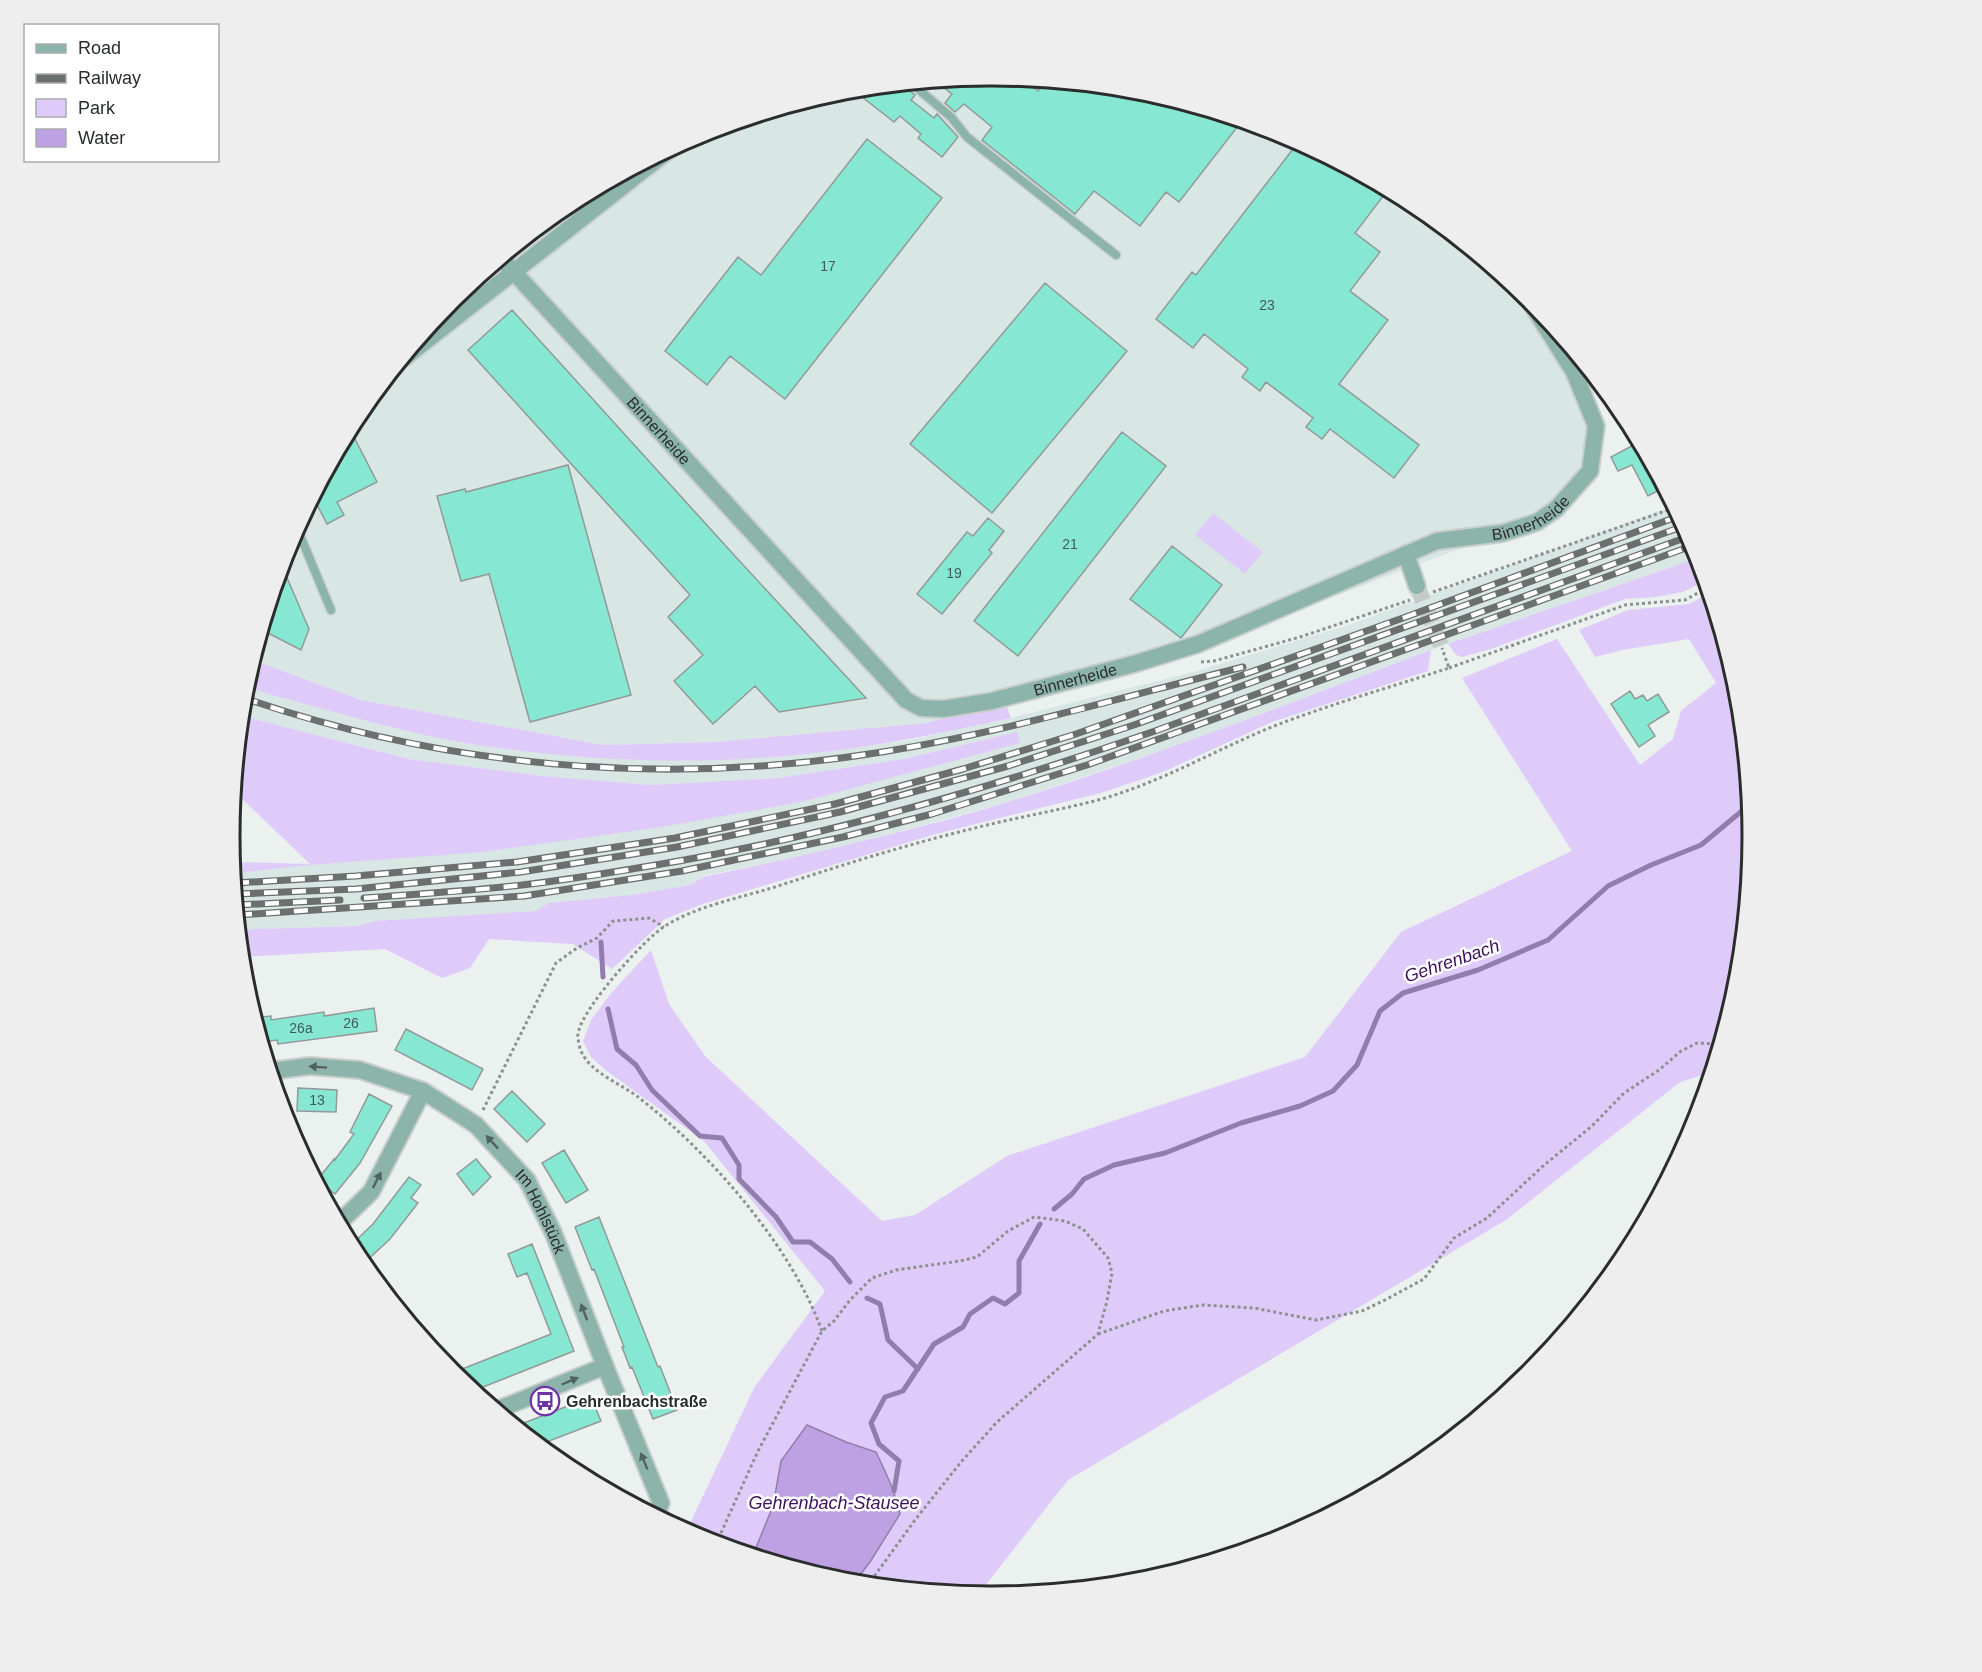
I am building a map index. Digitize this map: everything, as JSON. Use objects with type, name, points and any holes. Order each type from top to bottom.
[{"type":"street","points":[[431,337],[638,174]]},
{"type":"street","name":"Binnerheide","points":[[506,264],[894,688],[906,700],[921,708],[944,709],[992,701],[1137,663],[1198,644],[1437,542],[1503,533],[1537,522],[1556,509],[1590,471],[1596,426],[1574,372],[1554,340]]},
{"type":"street","points":[[1406,554],[1418,586]]},
{"type":"street","name":"Im Hohlstück","points":[[278,1070],[310,1065],[360,1070],[423,1091],[476,1125],[527,1180],[553,1232],[604,1366],[661,1503],[659,1509]]},
{"type":"street","points":[[345,1217],[371,1192],[423,1091]]},
{"type":"street","points":[[504,1407],[604,1366]]},
{"type":"lane","points":[[919,89],[951,117],[967,137],[1116,255]]},
{"type":"lane","points":[[302,540],[331,610]]},
{"type":"path","points":[[822,1331],[810,1300],[795,1274],[757,1218],[714,1167],[637,1095],[600,1072],[588,1061],[580,1049],[579,1029],[588,1010],[646,942],[664,927],[696,912],[957,832],[1100,799],[1166,777],[1274,726],[1449,668],[1625,605],[1685,600],[1701,591]]},
{"type":"path","points":[[1442,648],[1449,668]]},
{"type":"path","points":[[476,1125],[556,963],[577,948],[597,938],[613,921],[649,918],[664,927]]},
{"type":"path","points":[[874,1577],[909,1527],[961,1462],[997,1422],[1098,1334],[1164,1311],[1203,1305],[1254,1308],[1316,1320],[1362,1311],[1424,1279],[1454,1238],[1487,1218],[1543,1166],[1592,1126],[1624,1093],[1659,1070],[1681,1051],[1697,1043],[1712,1044]]},
{"type":"path","points":[[720,1535],[758,1451],[822,1331],[834,1321],[850,1300],[872,1278],[896,1270],[977,1257],[1008,1231],[1034,1217],[1065,1221],[1083,1229],[1108,1258],[1112,1272],[1098,1334]]},
{"type":"shaded area","points":[[942,87],[1040,87],[1089,92],[1185,111],[1232,125],[1323,163],[1408,212],[1486,272],[1522,305],[1547,333],[1604,450],[1544,517],[1182,654],[926,723],[715,742],[603,745],[361,700],[261,663],[280,595],[318,504],[367,419],[396,379],[460,305],[534,241],[574,212],[659,163],[704,143],[750,125],[845,100]]},
{"type":"shaded area","points":[[1666,509],[1689,561],[1431,650],[1176,746],[1011,801],[841,848],[703,876],[690,885],[631,895],[549,903],[537,911],[374,921],[358,926],[247,930],[241,872],[662,827],[1017,732],[904,759],[778,778],[652,785],[543,776],[409,759],[250,718],[255,690],[389,727],[497,748],[571,755],[684,761],[805,754],[905,741],[1011,718],[1193,672],[1349,625]]},
{"type":"green space","points":[[1213,513],[1263,552],[1245,574],[1195,535]]},
{"type":"green space","points":[[1689,561],[1698,585],[1683,592],[1625,599],[1491,649],[1462,657],[1456,655],[1448,644]]},
{"type":"green space","points":[[1702,597],[1727,690],[1735,738],[1742,836],[1735,934],[1716,1030],[1703,1075],[1680,1082],[1506,1220],[1068,1480],[985,1586],[942,1585],[845,1572],[750,1547],[690,1523],[754,1388],[825,1291],[704,1141],[608,1072],[591,1057],[583,1041],[591,1020],[612,992],[651,950],[669,1004],[705,1056],[882,1221],[915,1215],[1007,1156],[1305,1057],[1401,932],[1572,851],[1462,678],[1557,639],[1640,765],[1673,739],[1681,711],[1716,683],[1689,639],[1595,657],[1579,630],[1628,610],[1689,604]]},
{"type":"green space","points":[[1431,650],[1428,671],[1272,722],[1163,772],[1101,793],[936,834],[703,904],[665,919],[612,969],[573,944],[489,939],[470,968],[442,978],[385,949],[251,957],[247,930],[252,929],[358,926],[374,921],[536,911],[549,903],[631,895],[690,885],[703,877],[897,833],[1011,801],[1222,728]]},
{"type":"green space","points":[[261,663],[361,700],[603,745],[715,742],[926,723],[1005,702],[1011,718],[832,751],[690,761],[613,759],[536,753],[467,743],[375,723],[255,690]]},
{"type":"green space","points":[[250,718],[409,759],[543,776],[652,785],[778,778],[904,759],[1017,732],[1020,743],[801,802],[662,827],[483,852],[241,872],[241,862],[310,864],[242,798]]},
{"type":"water","name":"Gehrenbach-Stausee","points":[[807,1425],[876,1452],[890,1482],[900,1514],[860,1575],[797,1561],[756,1549],[773,1506],[781,1461]]},
{"type":"building","points":[[943,87],[1032,87],[1038,91],[1041,87],[1089,92],[1185,111],[1237,127],[1179,202],[1166,192],[1140,226],[1094,191],[1075,214],[982,140],[992,127],[964,104],[955,112],[945,103],[952,94]]},
{"type":"building","points":[[909,90],[915,95],[911,100],[934,118],[937,114],[958,137],[942,157],[918,138],[921,134],[900,116],[894,122],[862,97]]},
{"type":"building","points":[[867,139],[942,198],[785,399],[730,356],[707,385],[665,351],[738,257],[761,275]]},
{"type":"building","points":[[1293,149],[1323,163],[1383,196],[1355,233],[1380,252],[1350,291],[1388,320],[1339,384],[1419,445],[1394,478],[1330,429],[1322,439],[1306,427],[1313,418],[1266,382],[1260,391],[1242,377],[1248,369],[1204,334],[1193,348],[1156,319],[1192,272],[1196,275]]},
{"type":"building","points":[[1045,283],[1127,351],[992,513],[910,444]]},
{"type":"building","points":[[512,310],[866,698],[779,712],[755,686],[713,724],[674,681],[703,655],[668,617],[690,595],[468,350]]},
{"type":"building","points":[[1122,432],[1166,466],[1018,656],[974,621]]},
{"type":"building","points":[[355,439],[377,482],[337,502],[344,515],[327,524],[317,505]]},
{"type":"building","points":[[1632,446],[1657,491],[1648,496],[1632,465],[1618,471],[1611,457]]},
{"type":"building","points":[[568,465],[631,695],[530,722],[489,574],[461,581],[437,496],[465,489],[466,492]]},
{"type":"building","points":[[988,518],[1004,531],[989,550],[992,553],[942,614],[917,594],[967,532],[973,536]]},
{"type":"building","points":[[1172,546],[1222,585],[1181,638],[1130,599]]},
{"type":"building","points":[[287,577],[309,629],[301,650],[269,633]]},
{"type":"building","points":[[1630,691],[1635,699],[1643,695],[1647,701],[1658,694],[1669,712],[1648,725],[1655,736],[1639,747],[1611,704]]},
{"type":"building","points":[[374,1008],[377,1031],[278,1044],[277,1040],[269,1041],[263,1017],[271,1016],[271,1020],[324,1012],[324,1016]]},
{"type":"building","points":[[406,1029],[483,1069],[472,1090],[395,1050]]},
{"type":"building","points":[[298,1088],[337,1090],[336,1112],[297,1111]]},
{"type":"building","points":[[512,1091],[545,1124],[527,1142],[494,1109]]},
{"type":"building","points":[[369,1094],[392,1106],[360,1163],[335,1194],[330,1190],[321,1175],[354,1134],[350,1132]]},
{"type":"building","points":[[564,1150],[588,1190],[566,1203],[542,1163]]},
{"type":"building","points":[[476,1159],[491,1177],[473,1195],[457,1174]]},
{"type":"building","points":[[409,1177],[421,1185],[411,1198],[418,1203],[390,1239],[370,1257],[358,1238],[373,1224]]},
{"type":"building","points":[[599,1217],[677,1410],[653,1419],[632,1367],[630,1368],[594,1269],[592,1270],[575,1227]]},
{"type":"building","points":[[532,1244],[574,1351],[482,1387],[462,1369],[551,1334],[527,1273],[517,1277],[508,1254]]},
{"type":"building","points":[[591,1397],[601,1421],[548,1441],[524,1423]]},
{"type":"waterway","name":"Gehrenbach","points":[[1054,1209],[1072,1194],[1084,1179],[1114,1165],[1165,1153],[1241,1123],[1300,1106],[1333,1091],[1357,1065],[1380,1011],[1403,993],[1478,970],[1548,940],[1608,886],[1651,865],[1701,845],[1741,812]]},
{"type":"waterway","points":[[601,942],[603,977]]},
{"type":"waterway","points":[[608,1009],[617,1049],[636,1065],[652,1090],[700,1136],[722,1138],[739,1165],[739,1179],[776,1217],[793,1242],[810,1242],[832,1259],[850,1282]]},
{"type":"waterway","name":"Gehrenbach","points":[[894,1491],[899,1461],[879,1444],[871,1423],[885,1397],[903,1391],[934,1344],[963,1327],[970,1314],[993,1298],[1005,1304],[1019,1293],[1019,1261],[1040,1224]]},
{"type":"waterway","points":[[867,1298],[880,1304],[888,1340],[918,1369]]},
{"type":"tunnel","points":[[1417,586],[1442,648]]},
{"type":"railway","points":[[242,883],[356,876],[517,862],[675,838],[835,804],[963,769],[1076,734],[1403,618],[1671,519]]},
{"type":"railway","points":[[243,894],[356,889],[521,872],[677,847],[840,812],[1008,766],[1134,725],[1675,529]]},
{"type":"railway","points":[[364,898],[502,887],[620,871],[800,836],[920,805],[1038,770],[1155,731],[1680,540]]},
{"type":"railway","points":[[245,915],[524,896],[682,871],[843,837],[932,814],[1087,765],[1684,549]]},
{"type":"railway","points":[[253,701],[320,722],[397,740],[475,754],[553,764],[632,769],[711,768],[790,764],[916,746],[1057,715],[1243,667]]},
{"type":"railway","points":[[244,905],[340,900]]},
{"type":"place","name":"Gehrenbachstraße","points":[[545,1401]]}]
